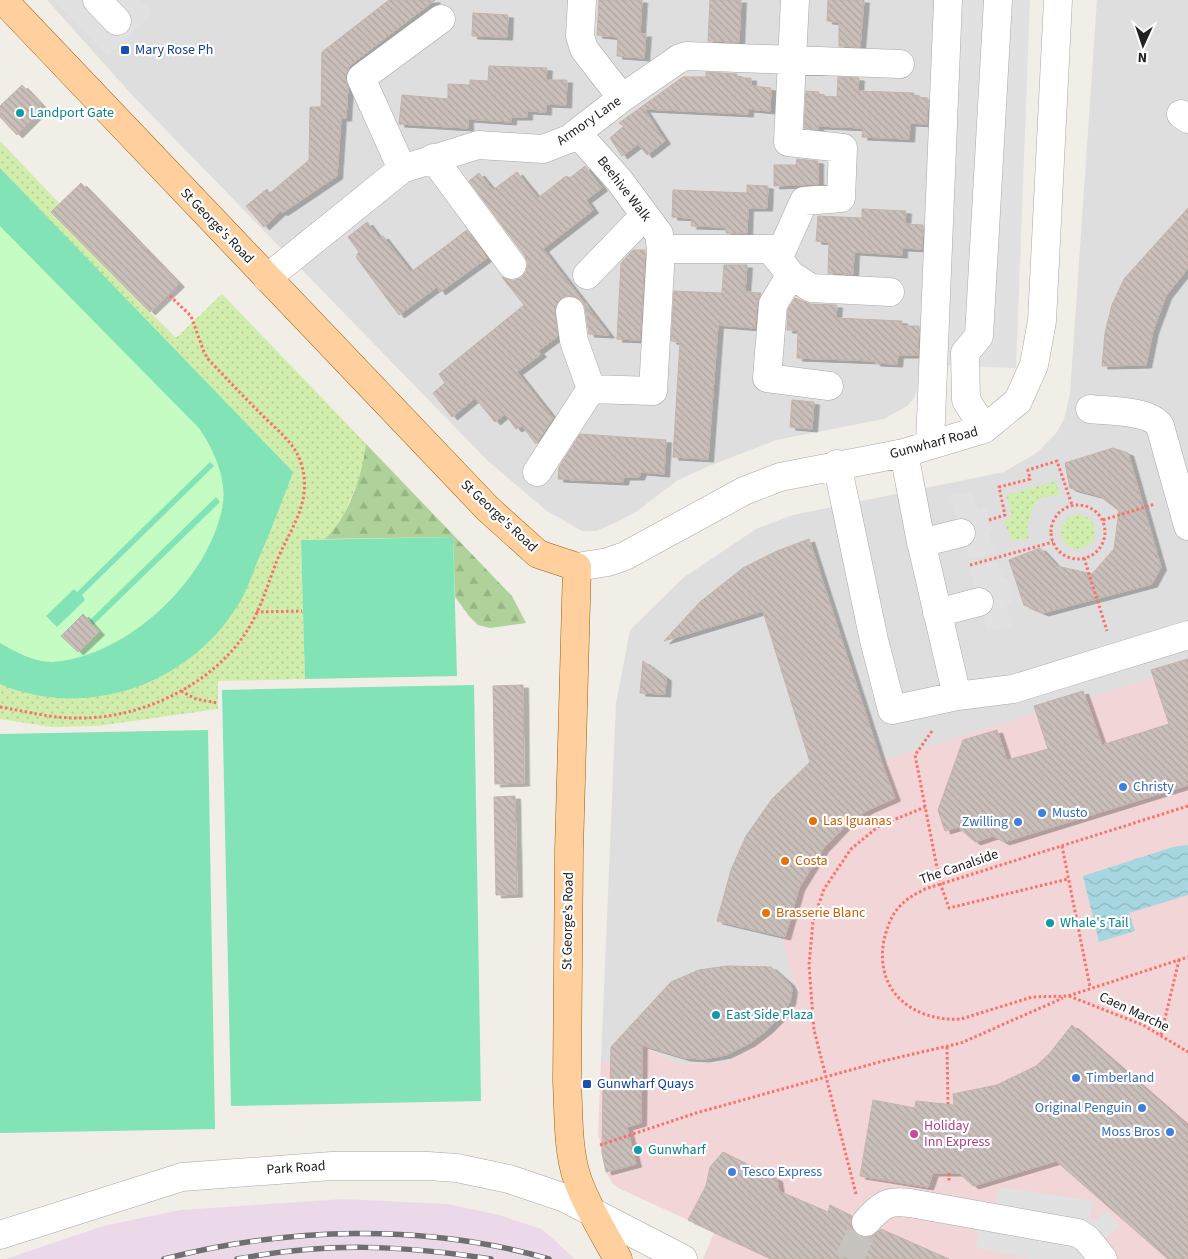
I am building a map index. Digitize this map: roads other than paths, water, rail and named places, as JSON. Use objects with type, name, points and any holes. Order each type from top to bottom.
[{"type":"main road","name":"St George's Road","points":[[2,0],[267,278],[523,542],[543,557],[577,567],[569,851],[567,1082],[572,1159],[578,1181],[618,1259]]},
{"type":"street","points":[[97,0],[117,21]]},
{"type":"street","points":[[582,0],[580,36],[584,49],[622,98]]},
{"type":"street","points":[[795,0],[788,142],[843,148],[840,198],[804,201],[773,304],[767,378],[829,386]]},
{"type":"street","points":[[930,444],[948,0]]},
{"type":"street","points":[[984,429],[966,400],[965,353],[979,336],[998,0]]},
{"type":"street","name":"Gunwharf Road","points":[[577,567],[618,559],[753,488],[780,477],[837,464],[904,453],[984,429],[1018,401],[1034,365],[1042,320],[1058,0]]},
{"type":"street","points":[[402,169],[362,78],[441,20]]},
{"type":"street","name":"Armory Lane","points":[[267,278],[402,169],[478,145],[543,149],[560,144],[668,65],[687,56],[900,64]]},
{"type":"street","name":"Beehive Walk","points":[[578,132],[619,180],[659,234],[661,249],[652,391],[591,389]]},
{"type":"street","points":[[433,158],[512,265]]},
{"type":"street","points":[[587,275],[645,215]]},
{"type":"street","points":[[661,249],[770,249],[784,267],[810,288],[890,292]]},
{"type":"street","points":[[537,472],[591,389],[574,341],[570,311]]},
{"type":"street","points":[[1090,409],[1142,415],[1156,420],[1160,426],[1188,526]]},
{"type":"street","points":[[904,453],[921,542],[956,696]]},
{"type":"street","points":[[837,464],[874,640],[892,710],[956,696],[1013,689],[1188,636]]},
{"type":"street","points":[[921,542],[961,533]]},
{"type":"street","points":[[937,613],[979,602]]},
{"type":"street","name":"Park Road","points":[[0,1235],[182,1177],[332,1166],[428,1166],[472,1171],[509,1179],[546,1191],[594,1213],[683,1259]]},
{"type":"street","points":[[866,1222],[884,1204],[892,1202],[910,1203],[1078,1233],[1087,1239],[1103,1259]]},
{"type":"water","points":[[1188,845],[1188,895],[1129,913],[1135,931],[1099,942],[1083,876],[1173,847]]},
{"type":"tunnel","points":[[849,1259],[866,1222]]},
{"type":"railway","points":[[164,1259],[211,1248],[259,1240],[308,1235],[356,1234],[454,1239],[502,1247],[549,1259]]},
{"type":"railway","points":[[237,1259],[302,1250],[364,1247],[395,1248],[491,1259]]},
{"type":"place","name":"Mary Rose Ph","points":[[125,50]]},
{"type":"place","name":"Landport Gate","points":[[20,113]]},
{"type":"place","name":"Christy","points":[[1123,787]]},
{"type":"place","name":"Musto","points":[[1042,813]]},
{"type":"place","name":"Las Iguanas","points":[[813,821]]},
{"type":"place","name":"Zwilling","points":[[1018,822]]},
{"type":"place","name":"Costa","points":[[785,861]]},
{"type":"place","name":"Brasserie Blanc","points":[[766,913]]},
{"type":"place","name":"Whale's Tail","points":[[1050,923]]},
{"type":"place","name":"East Side Plaza","points":[[716,1015]]},
{"type":"place","name":"Timberland","points":[[1076,1078]]},
{"type":"place","name":"Gunwharf Quays","points":[[587,1084]]},
{"type":"place","name":"Original Penguin","points":[[1142,1108]]},
{"type":"place","name":"Moss Bros","points":[[1170,1132]]},
{"type":"place","name":"Holiday Inn Express","points":[[914,1134]]},
{"type":"place","name":"Gunwharf","points":[[638,1150]]},
{"type":"place","name":"Tesco Express","points":[[732,1172]]}]
